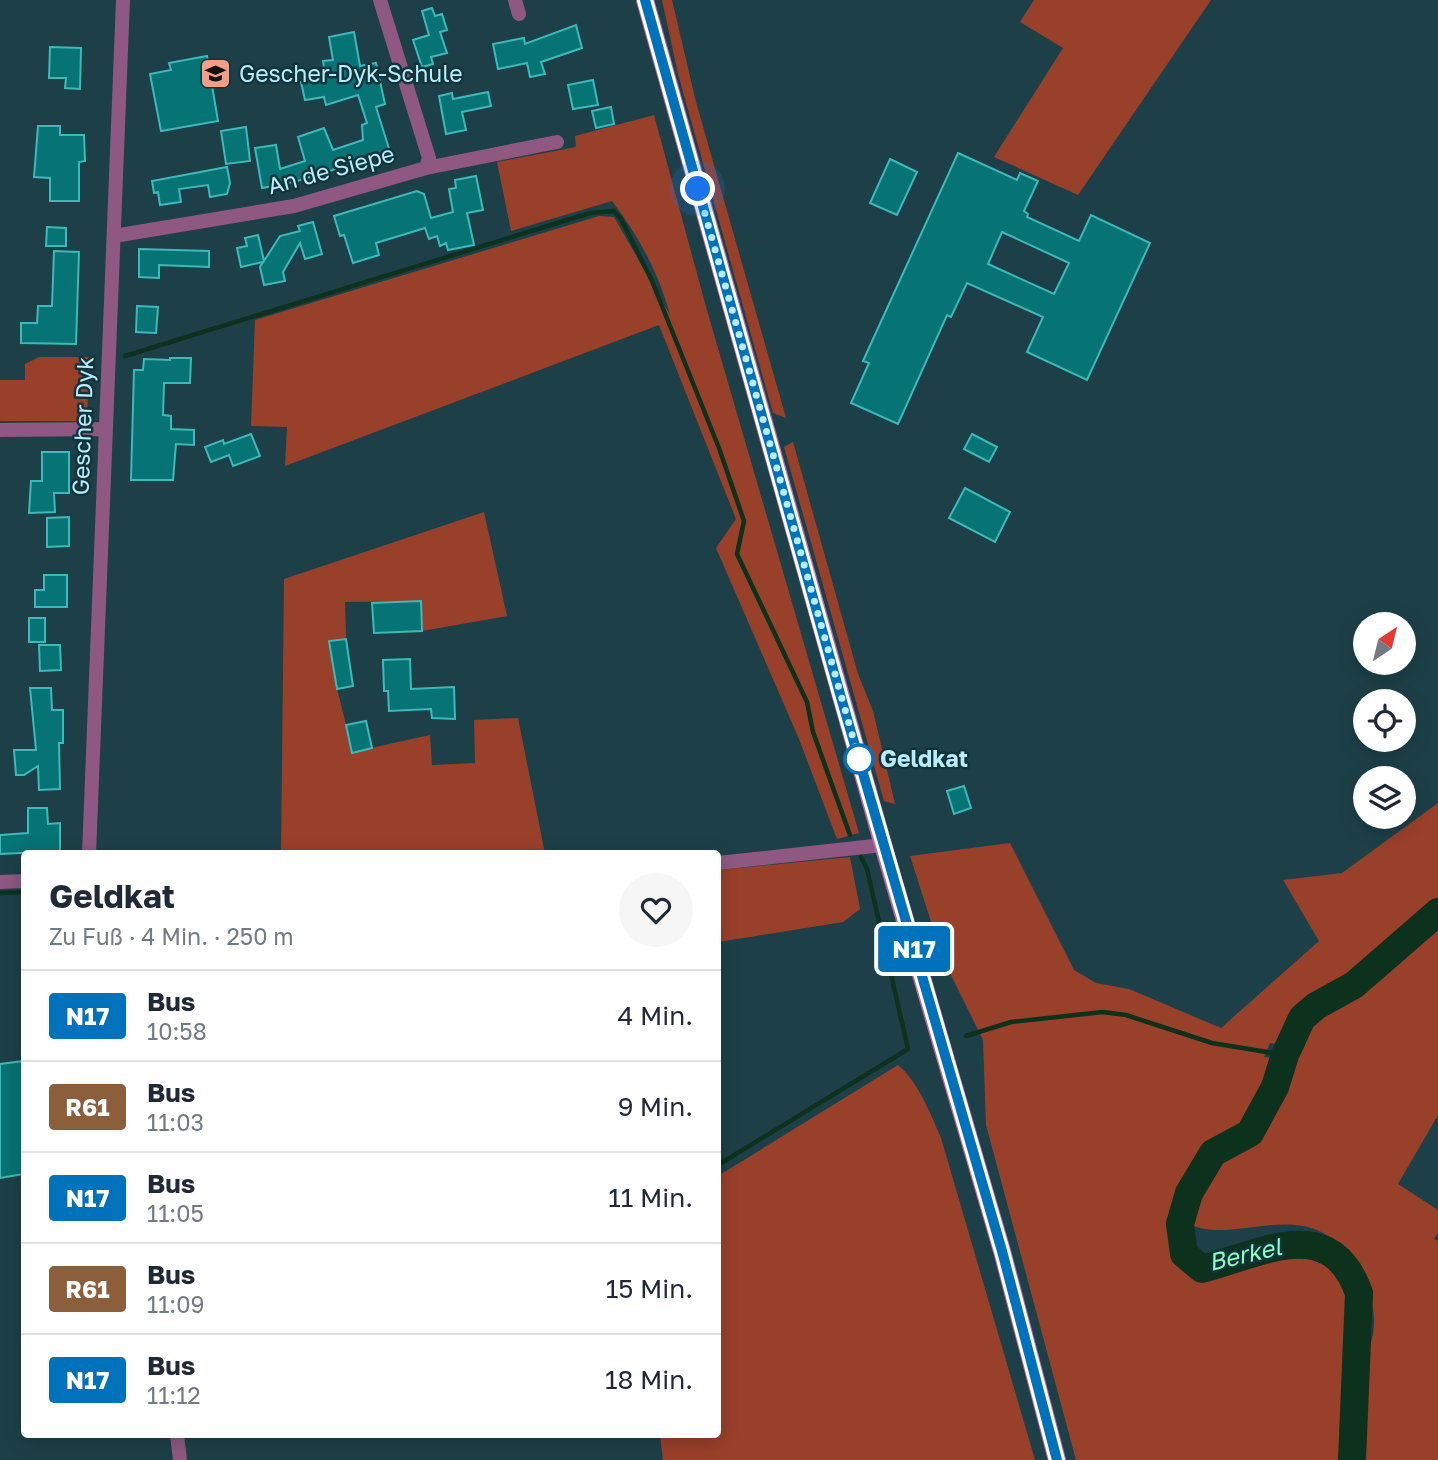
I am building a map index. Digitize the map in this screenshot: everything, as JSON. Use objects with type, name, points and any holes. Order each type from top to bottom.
[{"type":"main road","points":[[645,0],[883,845],[1002,1251],[1057,1460]]},
{"type":"street","name":"Gescher Dyk","points":[[89,850],[123,0]]},
{"type":"street","points":[[380,0],[429,158],[426,168]]},
{"type":"street","name":"An de Siepe","points":[[114,236],[294,206],[426,168],[557,142]]},
{"type":"street","points":[[0,430],[105,429]]},
{"type":"street","points":[[721,863],[883,845]]},
{"type":"street","points":[[0,882],[21,881]]},
{"type":"street","points":[[177,1438],[180,1460]]},
{"type":"shaded area","points":[[662,0],[672,0],[696,102],[786,418],[773,413],[678,74]]},
{"type":"shaded area","points":[[1034,0],[1211,0],[1078,195],[994,157],[1063,48],[1020,22]]},
{"type":"shaded area","points":[[654,115],[706,307],[859,833],[837,839],[799,739],[716,548],[736,519],[659,325],[285,466],[287,427],[251,426],[255,320],[599,216],[614,217],[670,315],[647,255],[612,201],[511,231],[497,162],[576,147],[575,136]]},
{"type":"shaded area","points":[[39,357],[89,357],[87,421],[0,421],[0,380],[25,380],[25,364]]},
{"type":"shaded area","points":[[793,442],[858,674],[873,711],[895,804],[884,801],[784,447]]},
{"type":"shaded area","points":[[484,512],[507,616],[422,631],[421,601],[345,602],[346,639],[330,642],[337,689],[353,752],[430,735],[432,765],[475,763],[474,720],[518,718],[544,850],[281,850],[284,579]]},
{"type":"shaded area","points":[[1438,803],[1438,903],[1350,981],[1313,1002],[1297,1015],[1283,1044],[1270,1043],[1264,1057],[1273,1058],[1267,1084],[1245,1125],[1209,1145],[1192,1167],[1181,1195],[1223,1157],[1252,1141],[1282,1095],[1283,1070],[1306,1022],[1357,990],[1438,918],[1438,1115],[1398,1184],[1438,1210],[1438,1233],[1434,1239],[1438,1241],[1438,1460],[1359,1460],[1360,1380],[1372,1338],[1373,1310],[1371,1297],[1360,1272],[1334,1240],[1305,1226],[1286,1224],[1226,1230],[1207,1229],[1190,1225],[1176,1214],[1172,1235],[1176,1252],[1187,1266],[1203,1278],[1273,1253],[1301,1250],[1321,1255],[1344,1273],[1349,1294],[1345,1460],[1076,1460],[986,1125],[983,1040],[943,959],[910,856],[1010,843],[1074,970],[1096,983],[1129,989],[1221,1028],[1319,941],[1283,880],[1342,873],[1402,829],[1416,829],[1416,819]]},
{"type":"shaded area","points":[[850,857],[860,909],[843,922],[721,942],[721,870]]},
{"type":"shaded area","points":[[898,1065],[918,1089],[941,1138],[1035,1460],[663,1460],[660,1438],[721,1438],[721,1174]]},
{"type":"building","points":[[432,8],[435,16],[442,14],[447,30],[440,32],[447,53],[431,57],[433,64],[422,67],[413,40],[429,35],[422,11]]},
{"type":"building","points":[[576,25],[582,48],[541,62],[545,74],[530,77],[527,63],[498,69],[493,44],[524,38],[525,44]]},
{"type":"building","points":[[354,32],[360,66],[376,63],[385,104],[376,107],[390,152],[294,182],[262,188],[255,148],[276,145],[280,169],[305,161],[298,137],[324,128],[333,150],[363,140],[362,125],[367,123],[358,95],[326,105],[324,97],[305,100],[301,82],[325,76],[323,61],[333,60],[329,37]]},
{"type":"building","points":[[50,47],[81,48],[80,89],[65,88],[66,78],[49,78]]},
{"type":"building","points":[[207,56],[218,121],[161,131],[150,74],[171,70],[169,63]]},
{"type":"building","points":[[593,80],[598,105],[573,109],[568,85]]},
{"type":"building","points":[[488,92],[491,106],[462,112],[466,130],[446,134],[439,96],[452,93],[453,99]]},
{"type":"building","points":[[611,107],[614,124],[596,128],[592,111]]},
{"type":"building","points":[[38,126],[60,126],[60,135],[84,135],[85,161],[79,162],[79,201],[50,201],[50,178],[34,177]]},
{"type":"building","points":[[246,127],[250,161],[226,164],[221,131]]},
{"type":"building","points":[[958,153],[1017,180],[1020,173],[1038,181],[1024,211],[1028,214],[1027,217],[1079,241],[1091,215],[1150,243],[1087,380],[1027,352],[1043,317],[967,283],[951,317],[947,315],[898,424],[851,403],[869,363],[863,361]],"holes":[[[1002,232],[1069,263],[1054,294],[988,264]]]},
{"type":"building","points":[[890,159],[917,172],[897,215],[870,203]]},
{"type":"building","points":[[227,167],[230,183],[227,194],[210,197],[208,185],[179,189],[181,202],[160,205],[158,192],[154,193],[152,181]]},
{"type":"building","points":[[476,176],[483,210],[467,213],[474,245],[448,250],[446,243],[440,246],[437,236],[429,239],[425,228],[376,243],[379,255],[353,263],[344,235],[340,236],[334,216],[417,191],[424,194],[431,218],[453,212],[449,189],[456,188],[455,180]]},
{"type":"building","points":[[313,222],[322,254],[305,259],[300,243],[283,272],[285,281],[264,285],[260,267],[263,262],[241,267],[237,248],[247,246],[245,238],[258,235],[264,261],[280,236],[300,231],[298,226]]},
{"type":"building","points":[[47,227],[66,228],[66,246],[46,246]]},
{"type":"building","points":[[139,249],[209,251],[209,267],[159,265],[159,278],[139,277]]},
{"type":"building","points":[[54,251],[79,252],[76,344],[21,343],[21,323],[37,323],[38,306],[52,306]]},
{"type":"building","points":[[137,306],[158,307],[156,333],[136,332]]},
{"type":"building","points":[[191,358],[190,383],[164,383],[163,415],[171,416],[171,429],[194,430],[194,445],[176,444],[173,480],[131,480],[134,370],[143,370],[144,359]]},
{"type":"building","points":[[251,434],[260,456],[233,466],[229,455],[211,462],[205,447],[223,440],[224,444]]},
{"type":"building","points":[[972,434],[997,447],[989,462],[964,449]]},
{"type":"building","points":[[42,452],[69,452],[69,493],[54,493],[55,512],[29,513],[31,481],[42,481]]},
{"type":"building","points":[[965,488],[1010,512],[995,542],[949,518]]},
{"type":"building","points":[[69,517],[69,546],[47,547],[47,518]]},
{"type":"building","points":[[44,575],[67,575],[67,607],[35,607],[35,590],[44,590]]},
{"type":"building","points":[[421,601],[422,631],[374,633],[372,603]]},
{"type":"building","points":[[29,618],[45,618],[45,642],[29,642]]},
{"type":"building","points":[[346,639],[353,686],[337,689],[329,641]]},
{"type":"building","points":[[39,645],[60,645],[61,670],[40,671]]},
{"type":"building","points":[[410,659],[411,689],[454,687],[455,719],[432,718],[431,709],[389,711],[388,691],[384,691],[383,660]]},
{"type":"building","points":[[30,688],[51,688],[52,710],[63,710],[63,743],[59,743],[60,789],[39,790],[38,766],[24,775],[16,775],[14,750],[36,750]]},
{"type":"building","points":[[366,721],[372,748],[352,753],[346,725]]},
{"type":"building","points":[[964,786],[971,808],[954,814],[947,791]]},
{"type":"building","points":[[28,808],[47,808],[48,824],[60,823],[60,850],[21,850],[21,853],[0,854],[0,835],[28,833]]},
{"type":"building","points":[[21,1061],[21,1174],[0,1178],[0,1064]]},
{"type":"waterway","points":[[125,356],[590,213],[614,211],[621,219],[652,281],[719,448],[744,521],[737,554],[807,702],[813,732],[850,835]]},
{"type":"waterway","points":[[721,1163],[908,1049],[867,869],[861,857]]},
{"type":"waterway","points":[[0,893],[21,892]]},
{"type":"waterway","name":"Berkel","points":[[1352,1460],[1359,1293],[1346,1268],[1331,1253],[1312,1246],[1292,1245],[1202,1269],[1184,1254],[1180,1224],[1189,1193],[1213,1153],[1250,1133],[1275,1087],[1285,1055],[1302,1018],[1316,1006],[1354,985],[1438,912]]},
{"type":"waterway","points":[[966,1036],[1011,1022],[1103,1012],[1126,1015],[1212,1043],[1285,1055]]},
{"type":"bus line","name":"N17","points":[[645,0],[883,845],[1002,1251],[1057,1460]]},
{"type":"place","name":"Gescher-Dyk-Schule","points":[[216,74]]},
{"type":"place","name":"Geldkat","points":[[859,759]]},
{"type":"route","points":[[698,189],[859,759]]}]
